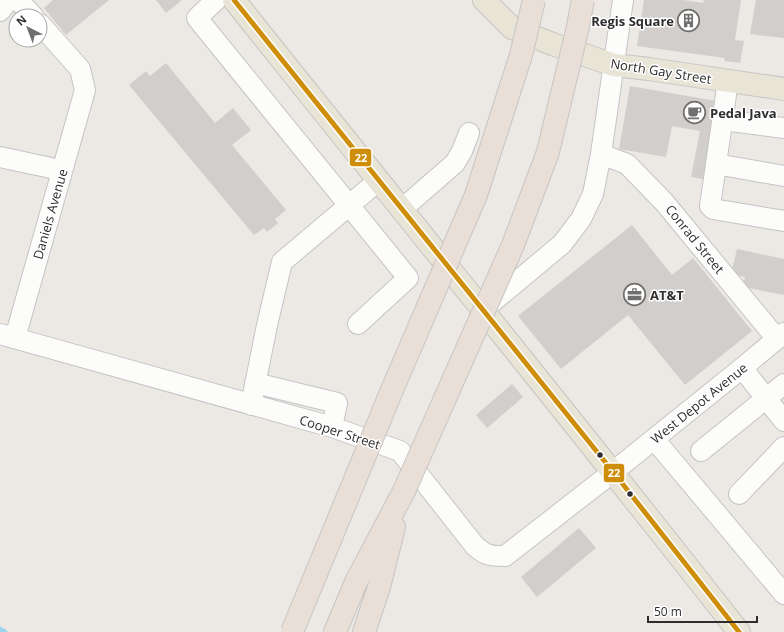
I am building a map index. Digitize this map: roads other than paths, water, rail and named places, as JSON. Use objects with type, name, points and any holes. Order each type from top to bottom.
[{"type":"highway","points":[[292,632],[392,390],[476,195],[521,55],[534,0]]},
{"type":"highway","points":[[335,632],[356,582],[404,491],[514,245],[550,144],[583,0]]},
{"type":"highway","points":[[364,632],[379,587],[404,491]]},
{"type":"main road","points":[[234,0],[482,311],[654,523],[739,632]]},
{"type":"main road","name":"North Gay Street","points":[[484,0],[512,28],[554,45],[614,65],[784,89]]},
{"type":"street","points":[[0,11],[9,0]]},
{"type":"street","points":[[18,0],[25,8]]},
{"type":"street","points":[[216,0],[197,18],[408,278],[358,324]]},
{"type":"street","points":[[482,311],[562,244],[581,219],[593,194],[601,154],[623,0]]},
{"type":"street","name":"Daniels Avenue","points":[[8,336],[85,90],[80,70],[48,33]]},
{"type":"street","points":[[728,81],[710,206],[714,209],[784,221]]},
{"type":"street","points":[[722,120],[784,128]]},
{"type":"street","points":[[401,210],[456,163],[469,133]]},
{"type":"street","name":"Conrad Street","points":[[601,154],[628,164],[664,202],[781,336]]},
{"type":"street","points":[[0,156],[51,168]]},
{"type":"street","points":[[716,164],[784,176]]},
{"type":"street","points":[[251,405],[282,262],[378,181]]},
{"type":"street","name":"Cooper Street","points":[[8,336],[332,427],[400,451],[475,546],[484,554],[492,556],[505,556],[613,472]]},
{"type":"street","name":"West Depot Avenue","points":[[613,472],[781,336]]},
{"type":"street","points":[[742,368],[784,421]]},
{"type":"street","points":[[256,383],[337,403],[332,427]]},
{"type":"street","points":[[701,451],[784,384]]},
{"type":"street","points":[[654,439],[784,594]]},
{"type":"street","points":[[738,494],[784,447]]},
{"type":"waterway","points":[[0,629],[5,632]]},
{"type":"place","name":"Regis Square","points":[[689,21]]},
{"type":"place","name":"Pedal Java","points":[[694,113]]},
{"type":"place","name":"AT&T","points":[[634,295]]}]
